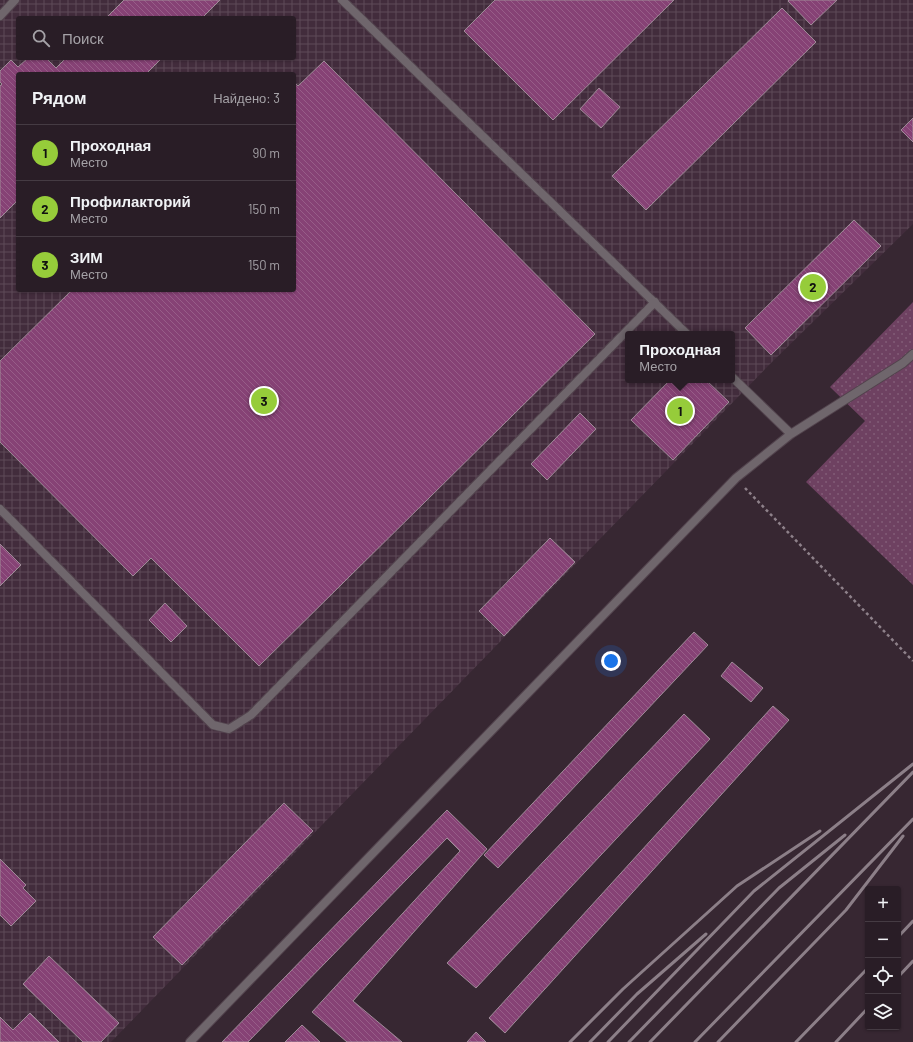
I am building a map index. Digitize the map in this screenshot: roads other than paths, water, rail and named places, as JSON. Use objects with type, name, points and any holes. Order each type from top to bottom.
[{"type":"lane","points":[[0,16],[15,0]]},
{"type":"lane","points":[[342,0],[684,331]]},
{"type":"lane","points":[[627,331],[655,302]]},
{"type":"lane","points":[[0,509],[213,725],[229,729],[256,709],[625,333]]},
{"type":"lane","points":[[190,1042],[736,478],[791,434],[903,363],[913,354]]},
{"type":"lane","points":[[735,380],[791,434]]},
{"type":"railway","points":[[608,1042],[754,891],[913,764]]},
{"type":"railway","points":[[650,1042],[913,772]]},
{"type":"railway","points":[[695,1042],[913,819]]},
{"type":"railway","points":[[570,1042],[623,989],[737,886],[820,831]]},
{"type":"railway","points":[[629,1042],[779,888],[845,835]]},
{"type":"railway","points":[[718,1042],[846,910],[903,836]]},
{"type":"railway","points":[[901,934],[913,921]]},
{"type":"railway","points":[[590,1042],[637,994],[706,934]]},
{"type":"railway","points":[[901,974],[913,961]]},
{"type":"railway","points":[[796,1042],[865,971]]},
{"type":"railway","points":[[836,1042],[865,1011]]},
{"type":"place","name":"Профилакторий","points":[[813,287]]},
{"type":"place","name":"ЗИМ","points":[[264,401]]},
{"type":"place","name":"Проходная","points":[[680,411]]}]
